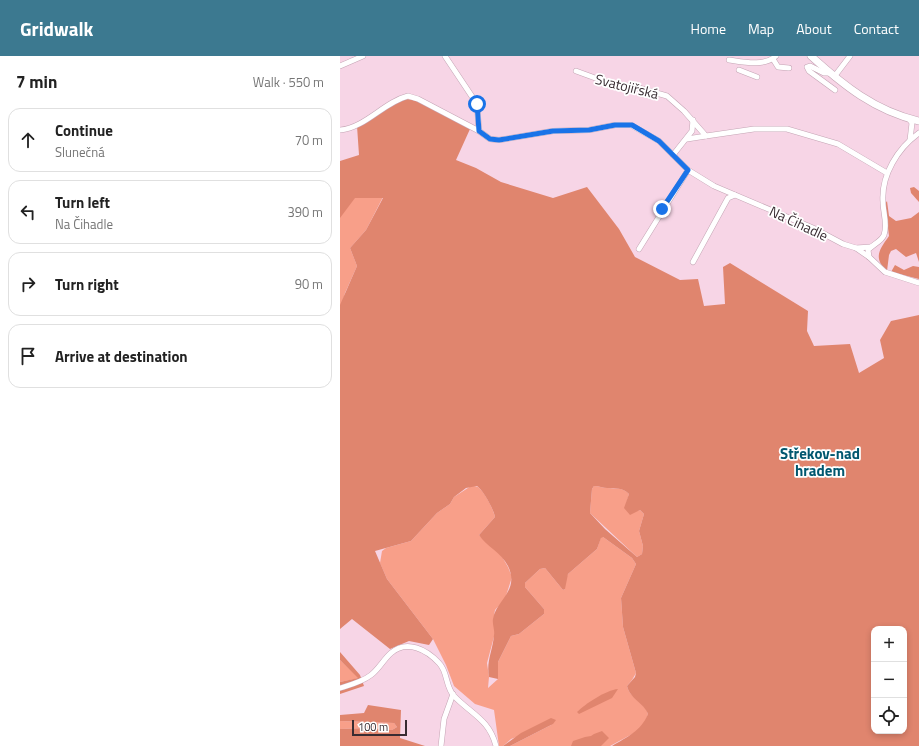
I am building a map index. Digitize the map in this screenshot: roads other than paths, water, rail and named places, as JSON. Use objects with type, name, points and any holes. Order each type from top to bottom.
[{"type":"main road","points":[[810,56],[832,75],[868,102],[919,121]]},
{"type":"street","points":[[340,66],[364,56]]},
{"type":"street","points":[[445,56],[477,104],[479,131]]},
{"type":"street","points":[[834,90],[809,72],[807,67],[810,66],[832,75],[850,56]]},
{"type":"street","points":[[729,60],[758,63],[774,57],[778,67],[790,68]]},
{"type":"street","points":[[744,62],[738,71],[758,77]]},
{"type":"street","name":"Svatojiřská","points":[[576,71],[617,86],[639,88],[667,96],[693,120],[706,136]]},
{"type":"street","name":"Na Čihadle","points":[[340,130],[348,129],[380,109],[408,96],[418,99],[479,131],[490,139],[499,140],[553,131],[589,130],[625,124],[632,125],[651,135],[688,170],[708,183],[813,228],[842,244],[856,248],[869,257],[885,272],[919,282]]},
{"type":"street","points":[[909,118],[912,123],[910,140]]},
{"type":"street","points":[[673,155],[687,139],[692,130],[693,120]]},
{"type":"street","points":[[687,139],[754,129],[787,130],[838,144],[887,173]]},
{"type":"street","points":[[869,257],[868,253],[871,247],[883,237],[885,230],[882,200],[887,173],[910,140],[919,133]]},
{"type":"street","points":[[639,249],[688,170]]},
{"type":"street","points":[[693,262],[728,198],[735,195]]},
{"type":"street","points":[[856,248],[871,247]]},
{"type":"street","points":[[340,688],[370,676],[392,652],[399,648],[416,647],[432,656],[441,665],[448,688],[483,720],[489,729],[496,746]]},
{"type":"street","points":[[441,746],[444,719],[453,694]]},
{"type":"district","name":"Střekov-nad hradem","points":[[820,462]]}]
